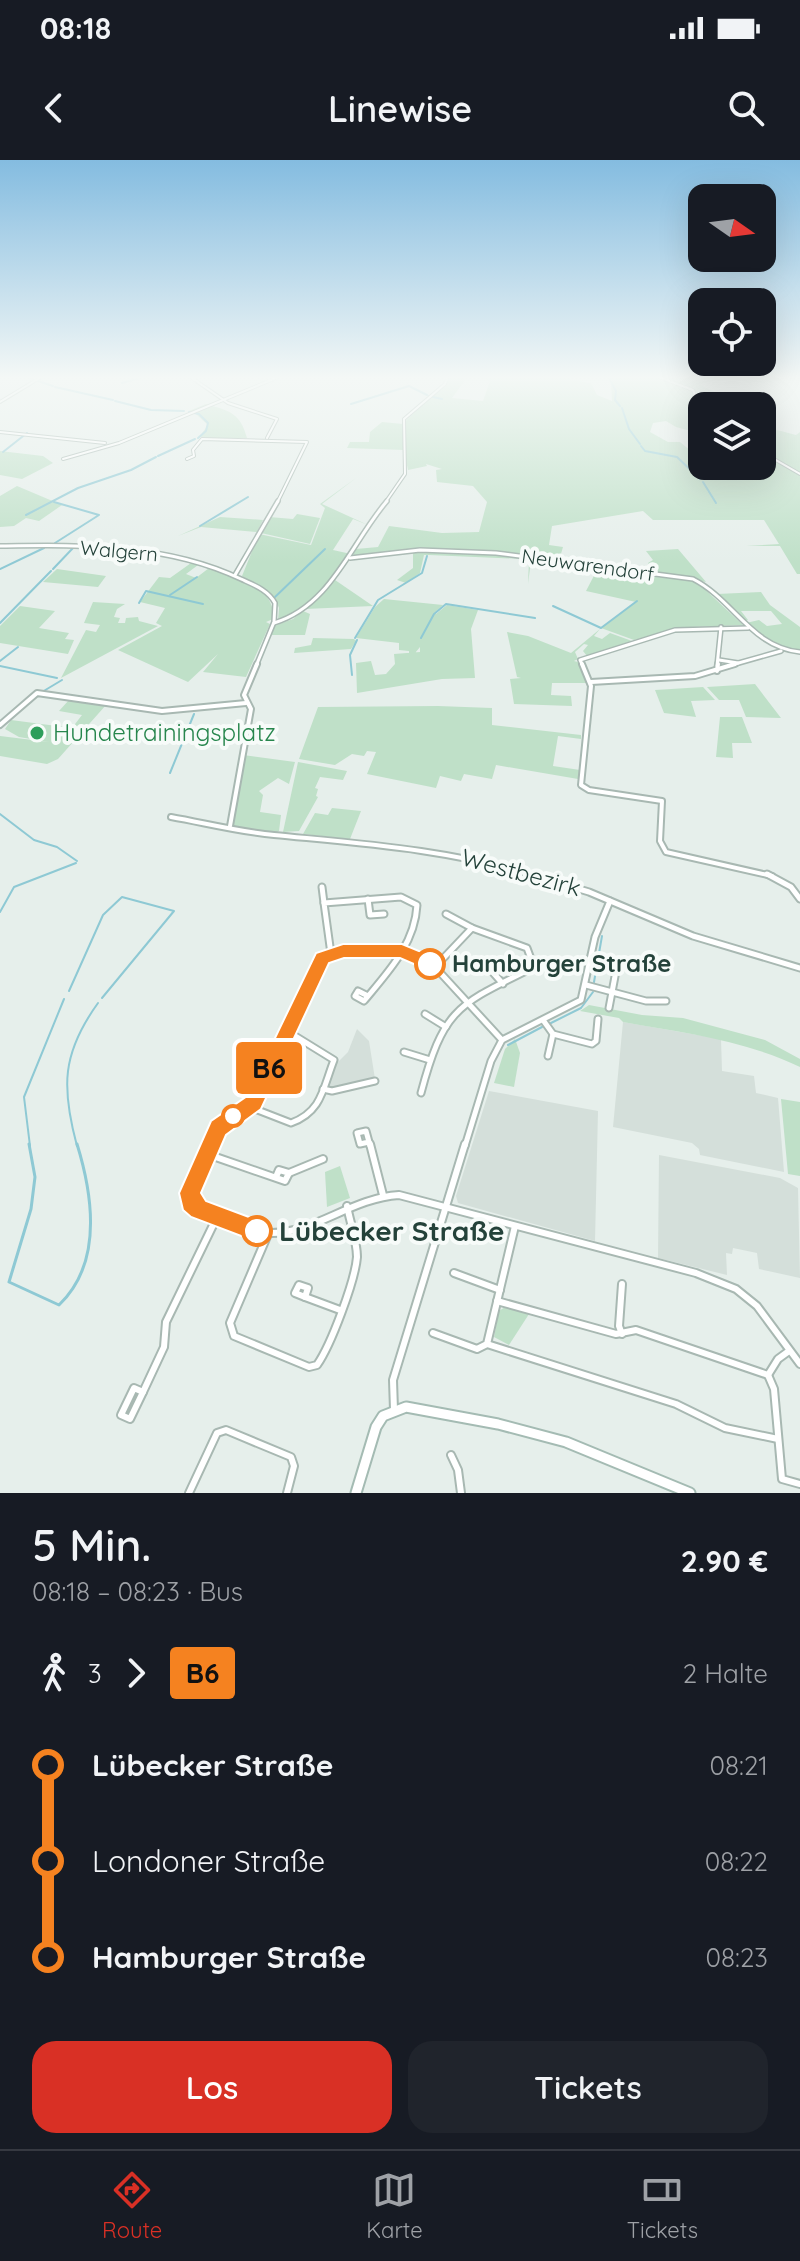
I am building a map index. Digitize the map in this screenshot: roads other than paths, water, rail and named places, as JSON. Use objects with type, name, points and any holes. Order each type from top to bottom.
[{"type":"street","points":[[56,438],[108,444]]},
{"type":"street","points":[[63,459],[122,438]]},
{"type":"street","points":[[187,459],[194,456],[193,450],[199,439],[253,438]]},
{"type":"street","points":[[230,826],[251,709],[244,691],[276,616],[275,603],[269,594],[235,575],[289,482],[307,442],[269,438]]},
{"type":"street","points":[[274,623],[296,615],[335,579],[350,558],[364,531],[407,471],[405,438]]},
{"type":"street","points":[[776,460],[800,474]]},
{"type":"street","name":"Walgern","points":[[0,546],[48,545],[163,554],[235,575]]},
{"type":"street","name":"Neuwarendorf","points":[[350,558],[434,550],[595,562],[703,583],[748,628],[781,651]]},
{"type":"street","points":[[717,671],[721,627]]},
{"type":"street","points":[[748,628],[675,630],[580,660],[591,684],[582,787],[662,801],[665,807],[661,845],[666,852],[767,875],[789,884],[800,899]]},
{"type":"street","points":[[591,684],[695,676],[781,651],[800,652]]},
{"type":"street","points":[[718,660],[740,663]]},
{"type":"street","points":[[0,725],[7,722],[26,699],[37,693],[162,711],[247,703]]},
{"type":"street","name":"Westbezirk","points":[[171,817],[271,835],[349,840],[466,857],[589,892],[693,936],[800,968]]},
{"type":"street","points":[[322,887],[331,954]]},
{"type":"street","points":[[324,903],[401,897],[417,905],[418,922],[402,951],[368,996]]},
{"type":"street","points":[[368,899],[370,915],[384,914]]},
{"type":"street","points":[[394,1410],[393,1380],[491,1061],[502,1040],[581,1000],[595,937],[610,901]]},
{"type":"street","points":[[421,1093],[430,1060],[446,1027],[467,1001],[534,967],[527,948],[472,928],[446,914]]},
{"type":"street","points":[[435,967],[472,928]]},
{"type":"street","points":[[502,1040],[435,967],[418,956],[402,951],[343,951],[331,954],[316,967],[250,1107],[218,1128],[190,1193],[191,1202],[198,1209],[217,1217],[268,1234],[300,1227],[372,1196],[415,1199],[696,1273],[736,1289],[757,1306],[800,1364]]},
{"type":"street","points":[[489,968],[503,984]]},
{"type":"street","points":[[609,1008],[616,971]]},
{"type":"street","points":[[586,985],[646,1001],[666,1001]]},
{"type":"street","points":[[425,1014],[446,1027]]},
{"type":"street","points":[[543,1020],[553,1034],[592,1044],[596,1041],[598,1019]]},
{"type":"street","points":[[250,1107],[291,1123],[308,1117],[323,1089],[334,1060],[286,1030]]},
{"type":"street","points":[[548,1056],[553,1034]]},
{"type":"street","points":[[404,1052],[430,1060]]},
{"type":"street","points":[[323,1089],[332,1091],[375,1081]]},
{"type":"street","points":[[369,1142],[383,1195]]},
{"type":"street","points":[[207,1154],[285,1181],[289,1173],[323,1159]]},
{"type":"street","points":[[268,1234],[230,1323],[234,1336],[309,1367],[317,1365],[326,1352],[355,1269],[357,1253],[347,1206]]},
{"type":"street","points":[[143,1392],[164,1347],[166,1322],[217,1217]]},
{"type":"street","points":[[487,1344],[515,1226]]},
{"type":"street","points":[[454,1273],[500,1290]]},
{"type":"street","points":[[622,1284],[619,1326],[622,1334]]},
{"type":"street","points":[[305,1297],[340,1310]]},
{"type":"street","points":[[497,1301],[622,1334],[636,1330],[768,1375],[774,1389],[782,1479],[800,1484]]},
{"type":"street","points":[[433,1333],[477,1349],[487,1344],[676,1404],[725,1428],[778,1439]]},
{"type":"street","points":[[768,1375],[778,1359],[789,1351]]},
{"type":"street","points":[[356,1493],[376,1427],[383,1416],[406,1407],[566,1442],[690,1493]]},
{"type":"street","points":[[189,1493],[217,1433],[226,1430],[291,1457],[294,1466],[287,1493]]},
{"type":"street","points":[[451,1455],[458,1470],[461,1493]]},
{"type":"waterway","points":[[3,452],[20,438]]},
{"type":"waterway","points":[[636,438],[640,444]]},
{"type":"waterway","points":[[158,456],[195,439]]},
{"type":"waterway","points":[[641,446],[645,451],[677,457],[688,468]]},
{"type":"waterway","points":[[26,515],[78,488],[131,470],[156,457]]},
{"type":"waterway","points":[[703,482],[716,503]]},
{"type":"waterway","points":[[200,526],[248,497]]},
{"type":"waterway","points":[[54,502],[99,515],[55,543]]},
{"type":"waterway","points":[[0,569],[44,548]]},
{"type":"waterway","points":[[53,569],[73,548]]},
{"type":"waterway","points":[[275,597],[325,549]]},
{"type":"waterway","points":[[355,638],[378,600],[422,573],[427,556]]},
{"type":"waterway","points":[[0,623],[51,571]]},
{"type":"waterway","points":[[170,595],[197,577]]},
{"type":"waterway","points":[[139,603],[146,591],[203,604]]},
{"type":"waterway","points":[[553,606],[601,628],[637,601]]},
{"type":"waterway","points":[[421,638],[434,614],[446,604],[535,618]]},
{"type":"waterway","points":[[352,675],[350,655],[357,640]]},
{"type":"waterway","points":[[0,661],[18,647]]},
{"type":"waterway","points":[[0,666],[57,678]]},
{"type":"waterway","points":[[42,692],[62,680]]},
{"type":"waterway","points":[[170,773],[194,714]]},
{"type":"waterway","points":[[0,814],[34,840],[57,847],[77,861]]},
{"type":"waterway","points":[[0,912],[14,887],[76,863]]},
{"type":"waterway","points":[[69,991],[103,915],[122,897],[174,911],[102,998]]},
{"type":"waterway","points":[[594,982],[602,936]]},
{"type":"waterway","points":[[551,1023],[581,1008],[593,992]]},
{"type":"waterway","points":[[30,1146],[24,1097],[64,999]]},
{"type":"waterway","points":[[77,1146],[68,1106],[68,1071],[77,1038],[98,1003]]},
{"type":"waterway","points":[[508,1045],[542,1027]]},
{"type":"waterway","points":[[29,1144],[35,1177],[31,1209],[9,1282],[59,1305],[83,1269],[88,1249],[90,1207],[77,1144]]},
{"type":"place","name":"Hundetrainingsplatz","points":[[37,733]]},
{"type":"place","name":"Hamburger Straße","points":[[430,964]]},
{"type":"place","name":"Lübecker Straße","points":[[257,1231]]}]
